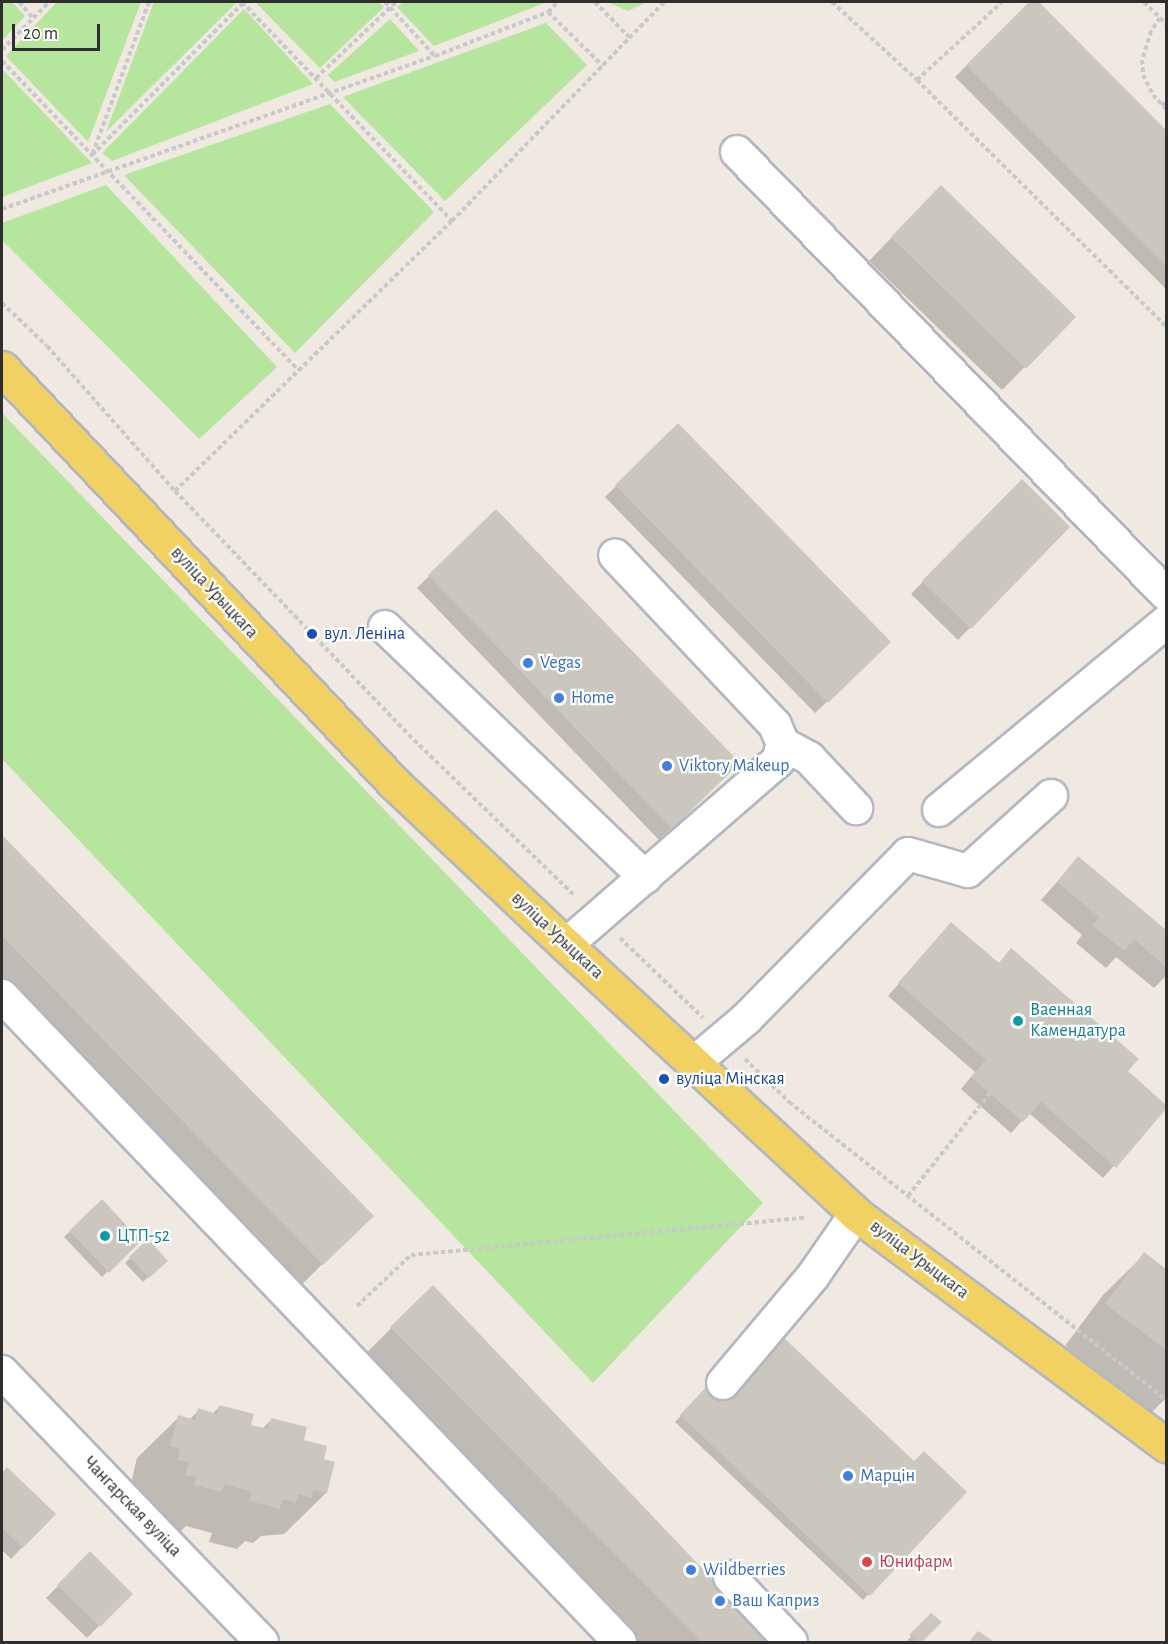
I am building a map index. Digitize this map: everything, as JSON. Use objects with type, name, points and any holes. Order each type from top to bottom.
[{"type":"main road","name":"вуліца Урыцкага","points":[[2,368],[394,783],[856,1214],[1167,1445]]},
{"type":"street","points":[[737,152],[1167,594]]},
{"type":"street","points":[[615,555],[775,725],[783,744],[809,758],[856,808]]},
{"type":"street","points":[[939,810],[1167,622]]},
{"type":"street","points":[[385,627],[645,877]]},
{"type":"street","points":[[566,945],[778,761],[783,744]]},
{"type":"street","points":[[694,1063],[721,1036],[746,1019],[908,854],[968,871],[1051,796]]},
{"type":"street","points":[[2,996],[620,1642]]},
{"type":"street","points":[[723,1383],[813,1276],[856,1214]]},
{"type":"street","name":"Чангарская вуліца","points":[[2,1372],[262,1642]]},
{"type":"street","points":[[730,1578],[791,1642]]},
{"type":"path","points":[[19,2],[32,17]]},
{"type":"path","points":[[2,50],[49,2]]},
{"type":"path","points":[[93,155],[149,2]]},
{"type":"path","points":[[93,155],[243,2],[452,221]]},
{"type":"path","points":[[385,2],[435,56]]},
{"type":"path","points":[[316,78],[396,2]]},
{"type":"path","points":[[2,209],[435,56],[549,12],[558,2]]},
{"type":"path","points":[[595,2],[630,38]]},
{"type":"path","points":[[175,490],[452,221],[663,2]]},
{"type":"path","points":[[832,2],[917,80],[1167,326]]},
{"type":"path","points":[[917,80],[1002,2]]},
{"type":"path","points":[[1144,2],[1167,24]]},
{"type":"path","points":[[549,12],[603,66]]},
{"type":"path","points":[[1160,18],[1148,38],[1142,60],[1143,75],[1162,106],[1167,109]]},
{"type":"path","points":[[2,61],[298,370]]},
{"type":"path","points":[[1162,106],[1167,101]]},
{"type":"path","points":[[2,303],[46,346],[175,490],[414,740],[789,1102],[1167,1400]]},
{"type":"path","points":[[908,1196],[990,1093]]},
{"type":"path","points":[[357,1306],[411,1255],[804,1218]]},
{"type":"green space","points":[[2,2],[12,2],[25,16],[2,41]]},
{"type":"green space","points":[[57,2],[141,2],[88,142],[6,56]]},
{"type":"green space","points":[[154,2],[237,2],[106,132]]},
{"type":"green space","points":[[255,2],[379,2],[384,7],[320,68]]},
{"type":"green space","points":[[403,2],[547,2],[434,46],[397,7]]},
{"type":"green space","points":[[607,2],[647,2],[628,11]]},
{"type":"green space","points":[[244,9],[313,84],[112,161],[102,153]]},
{"type":"green space","points":[[390,19],[419,51],[334,82],[328,75]]},
{"type":"green space","points":[[546,23],[587,65],[445,201],[343,97]]},
{"type":"green space","points":[[2,69],[92,163],[2,197]]},
{"type":"green space","points":[[330,104],[434,212],[295,353],[124,175]]},
{"type":"green space","points":[[106,185],[277,367],[199,439],[2,240],[2,223]]},
{"type":"green space","points":[[2,413],[763,1203],[593,1383],[2,759]]},
{"type":"building","points":[[1029,2],[1039,2],[1166,130],[1166,266],[966,65]]},
{"type":"building","points":[[941,185],[1076,317],[1026,369],[891,237]]},
{"type":"building","points":[[678,423],[891,642],[828,703],[615,485]]},
{"type":"building","points":[[1022,479],[1070,527],[971,629],[922,581]]},
{"type":"building","points":[[496,509],[740,763],[672,829],[428,575]]},
{"type":"building","points":[[2,835],[374,1216],[323,1265],[2,936]]},
{"type":"building","points":[[1078,856],[1166,930],[1166,967],[1134,939],[1124,951],[1092,925],[1099,917],[1057,882]]},
{"type":"building","name":"Ваенная Камендатура","points":[[951,922],[999,963],[1011,948],[1139,1059],[1128,1071],[1166,1105],[1166,1109],[1116,1168],[1041,1102],[1023,1122],[971,1077],[986,1060],[898,983]]},
{"type":"building","name":"ЦТП-52","points":[[102,1199],[141,1241],[109,1273],[69,1231]]},
{"type":"building","points":[[148,1239],[168,1261],[149,1278],[129,1257]]},
{"type":"building","points":[[1144,1252],[1166,1269],[1166,1350],[1105,1304]]},
{"type":"building","points":[[433,1285],[772,1642],[702,1642],[390,1327]]},
{"type":"building","name":"Марцін","points":[[781,1335],[914,1461],[924,1451],[967,1492],[870,1596],[680,1415],[708,1385],[722,1398]]},
{"type":"building","points":[[219,1405],[254,1414],[251,1425],[268,1429],[271,1418],[307,1427],[304,1440],[327,1446],[324,1459],[335,1462],[327,1493],[313,1490],[312,1498],[299,1494],[296,1503],[282,1499],[280,1509],[249,1501],[252,1492],[224,1484],[222,1492],[194,1485],[196,1477],[185,1475],[189,1462],[178,1460],[180,1449],[170,1446],[178,1415],[195,1420],[198,1408],[217,1414]]},
{"type":"building","points":[[7,1467],[56,1514],[23,1548],[2,1528],[2,1473]]},
{"type":"building","points":[[90,1551],[133,1594],[100,1627],[57,1585]]},
{"type":"building","points":[[931,1613],[942,1622],[922,1642],[917,1642],[909,1635]]},
{"type":"building","points":[[978,1631],[995,1642],[969,1642]]},
{"type":"place","name":"вул. Леніна","points":[[312,634]]},
{"type":"place","name":"Vegas","points":[[528,663]]},
{"type":"place","name":"Home","points":[[559,698]]},
{"type":"place","name":"Viktory Makeup","points":[[667,766]]},
{"type":"place","name":"Ваенная Камендатура","points":[[1018,1021]]},
{"type":"place","name":"вуліца Мінская","points":[[664,1079]]},
{"type":"place","name":"ЦТП-52","points":[[105,1236]]},
{"type":"place","name":"Марцін","points":[[848,1476]]},
{"type":"place","name":"Юнифарм","points":[[867,1562]]},
{"type":"place","name":"Wildberries","points":[[691,1570]]},
{"type":"place","name":"Ваш Каприз","points":[[720,1601]]}]
